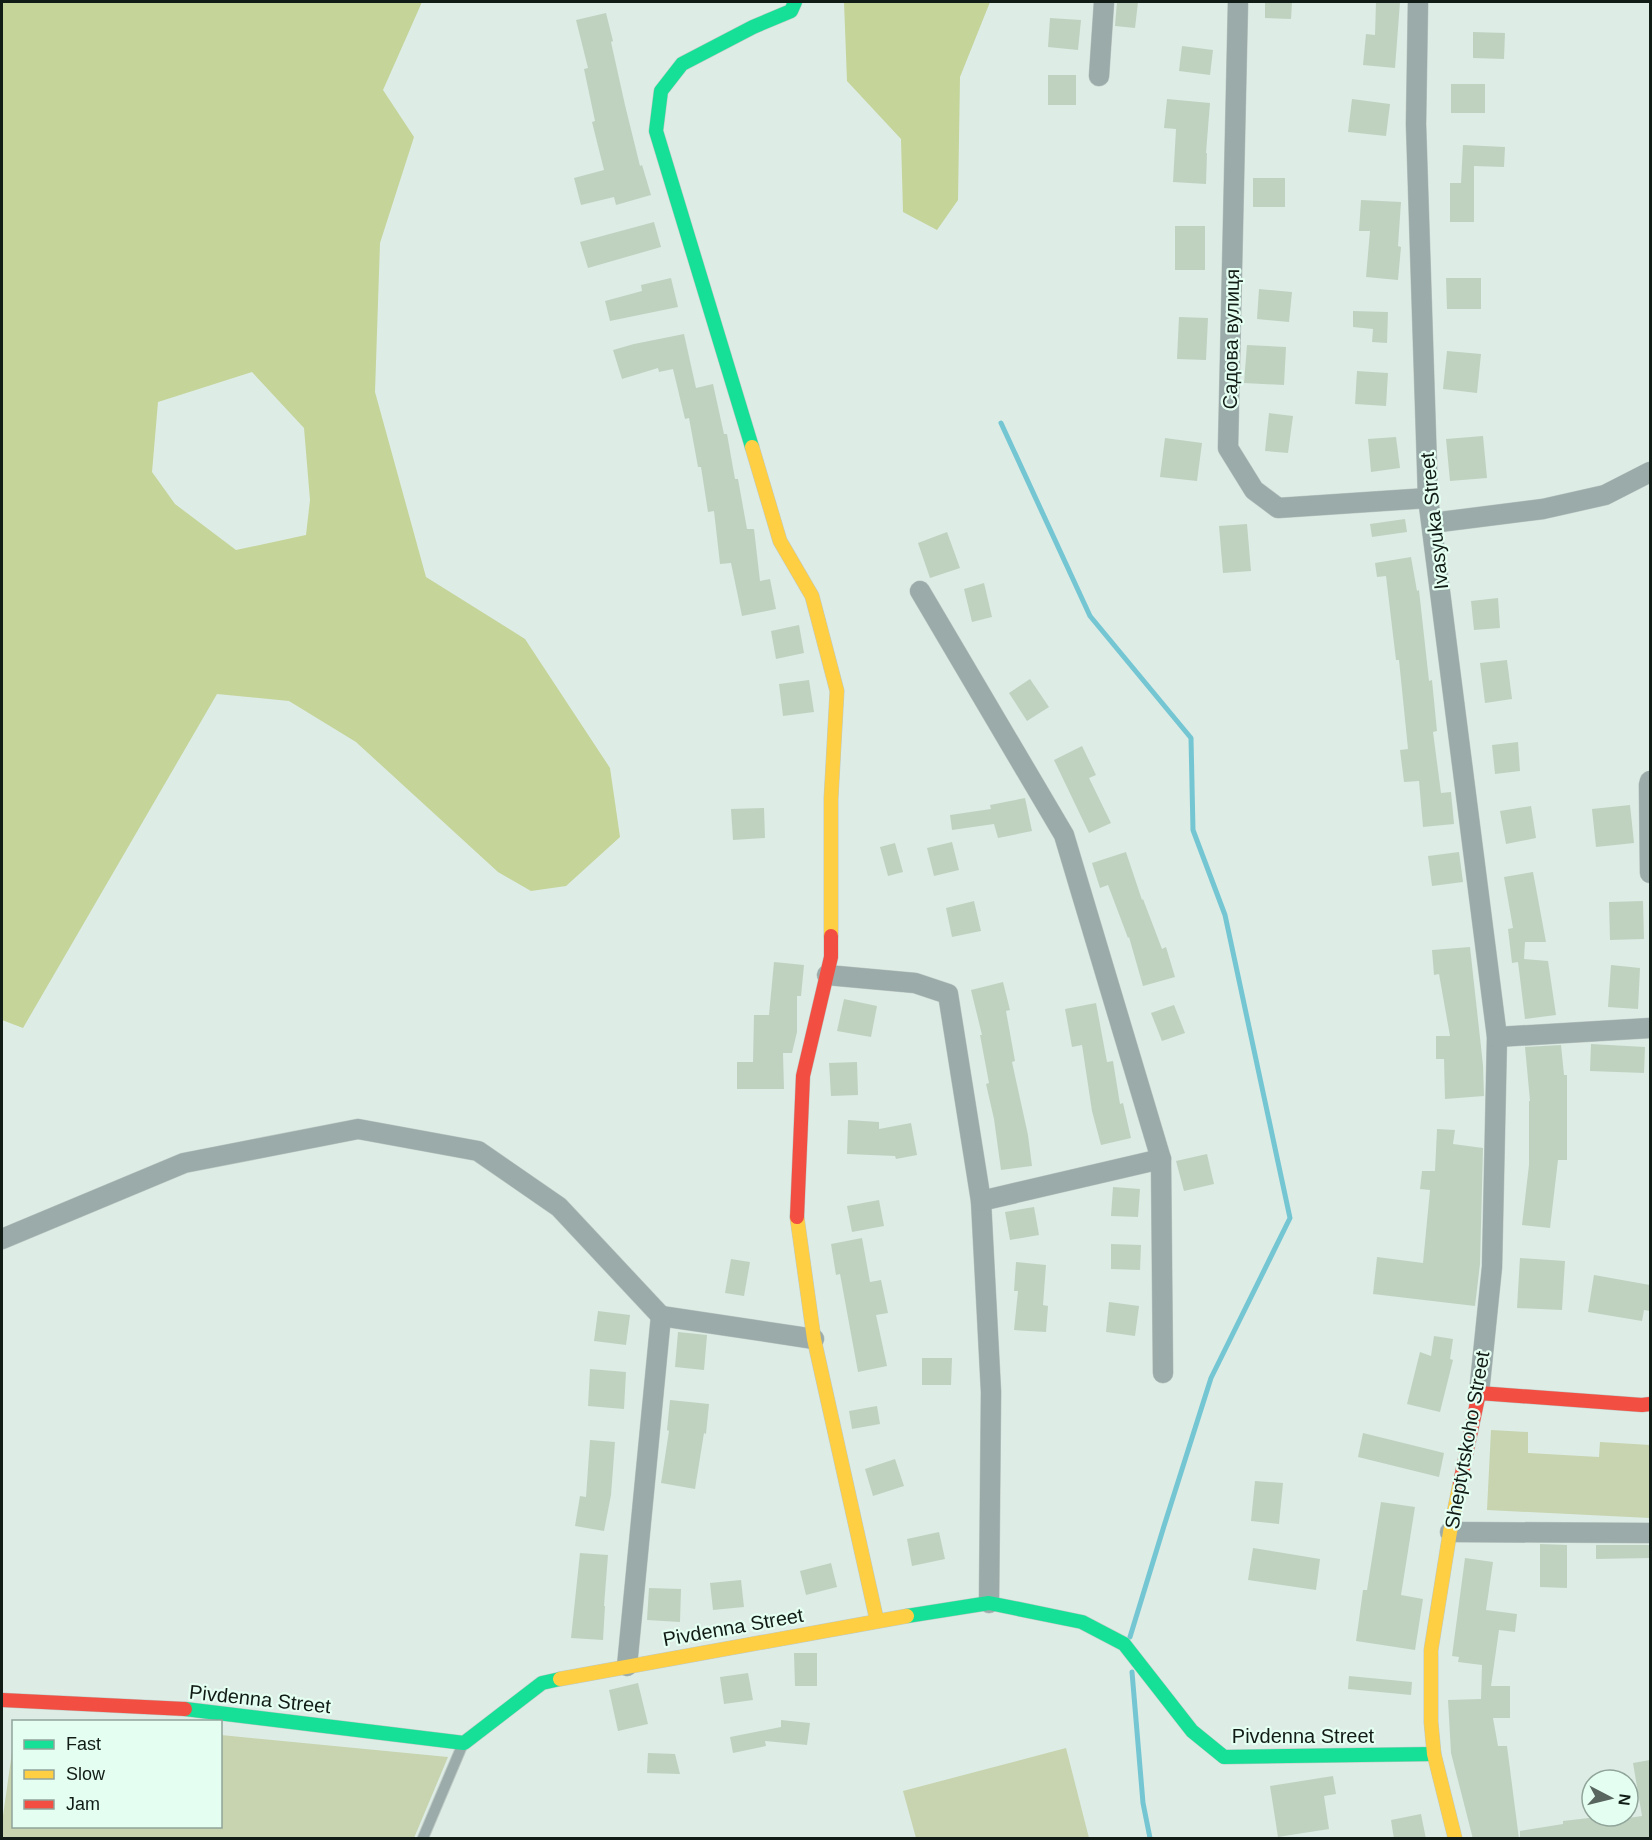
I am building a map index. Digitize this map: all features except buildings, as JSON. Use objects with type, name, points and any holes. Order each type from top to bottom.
[{"type":"street","points":[[795,2],[791,11],[753,27],[682,64],[661,91],[656,131],[780,541],[812,596],[837,691],[831,799],[831,957],[803,1076],[797,1218],[814,1339],[877,1621]]},
{"type":"street","points":[[1099,76],[1104,2]]},
{"type":"street","name":"Садова вулиця","points":[[1238,2],[1228,448],[1254,490],[1278,508],[1428,498]]},
{"type":"street","name":"Ivasyuka Street","points":[[1418,2],[1416,124],[1428,498],[1497,1037]]},
{"type":"street","points":[[1432,523],[1543,509],[1605,495],[1650,472]]},
{"type":"street","points":[[920,591],[1064,835],[1161,1159],[1163,1373]]},
{"type":"street","points":[[1650,782],[1650,873]]},
{"type":"street","points":[[827,975],[915,982],[948,994],[981,1202],[991,1392],[989,1603]]},
{"type":"street","points":[[1497,1037],[1650,1028]]},
{"type":"street","name":"Sheptytskoho Street","points":[[1455,1839],[1434,1754],[1431,1722],[1431,1650],[1450,1532],[1479,1393],[1492,1267],[1497,1037]]},
{"type":"street","points":[[2,1239],[184,1163],[358,1129],[478,1151],[559,1207],[661,1316],[814,1339]]},
{"type":"street","points":[[981,1202],[1161,1159]]},
{"type":"street","points":[[627,1666],[661,1316]]},
{"type":"street","points":[[1479,1393],[1650,1404]]},
{"type":"street","points":[[1450,1532],[1650,1533]]},
{"type":"street","name":"Pivdenna Street","points":[[2,1700],[199,1710],[464,1743],[542,1683],[877,1621],[989,1603],[1082,1622],[1125,1644],[1192,1731],[1224,1757],[1434,1754]]},
{"type":"lane","points":[[423,1839],[464,1743]]},
{"type":"green space","points":[[2,2],[422,2],[383,90],[414,137],[380,243],[375,392],[426,577],[525,639],[610,768],[620,837],[566,886],[531,891],[498,872],[356,742],[289,701],[217,694],[23,1028],[2,1020]],"holes":[[[252,372],[304,428],[310,500],[306,535],[236,550],[175,504],[152,472],[158,402]]]},
{"type":"green space","points":[[844,2],[990,2],[960,77],[958,200],[937,230],[903,212],[901,139],[847,81]]},
{"type":"green space","points":[[1491,1430],[1528,1432],[1528,1453],[1599,1457],[1600,1442],[1650,1445],[1650,1518],[1487,1510]]},
{"type":"green space","points":[[222,1735],[448,1757],[414,1838],[2,1838],[12,1752],[12,1828],[222,1828]]},
{"type":"green space","points":[[1066,1748],[1089,1838],[916,1838],[903,1791]]},
{"type":"waterway","points":[[1001,423],[1090,616],[1191,738],[1193,830],[1225,915],[1290,1218],[1211,1378],[1130,1637]]},
{"type":"waterway","points":[[1132,1672],[1143,1803],[1150,1838]]},
{"type":"traffic: fast","points":[[752,447],[656,131],[661,91],[682,64],[753,27],[791,11],[795,2]]},
{"type":"traffic: fast","points":[[907,1616],[989,1603],[1082,1622],[1124,1644],[1192,1731],[1224,1757],[1434,1754]]},
{"type":"traffic: fast","points":[[185,1709],[464,1743],[542,1683],[560,1679]]},
{"type":"traffic: slow","points":[[752,447],[780,541],[812,596],[837,691],[831,799],[831,936]]},
{"type":"traffic: slow","points":[[797,1217],[814,1339],[877,1621]]},
{"type":"traffic: slow","points":[[1455,1838],[1434,1754],[1431,1722],[1431,1650],[1460,1483]]},
{"type":"traffic: slow","points":[[560,1679],[907,1616]]},
{"type":"traffic: jam","points":[[797,1217],[803,1076],[831,957],[831,936]]},
{"type":"traffic: jam","points":[[1460,1483],[1479,1393],[1650,1404]]},
{"type":"traffic: jam","points":[[2,1700],[185,1709]]}]
